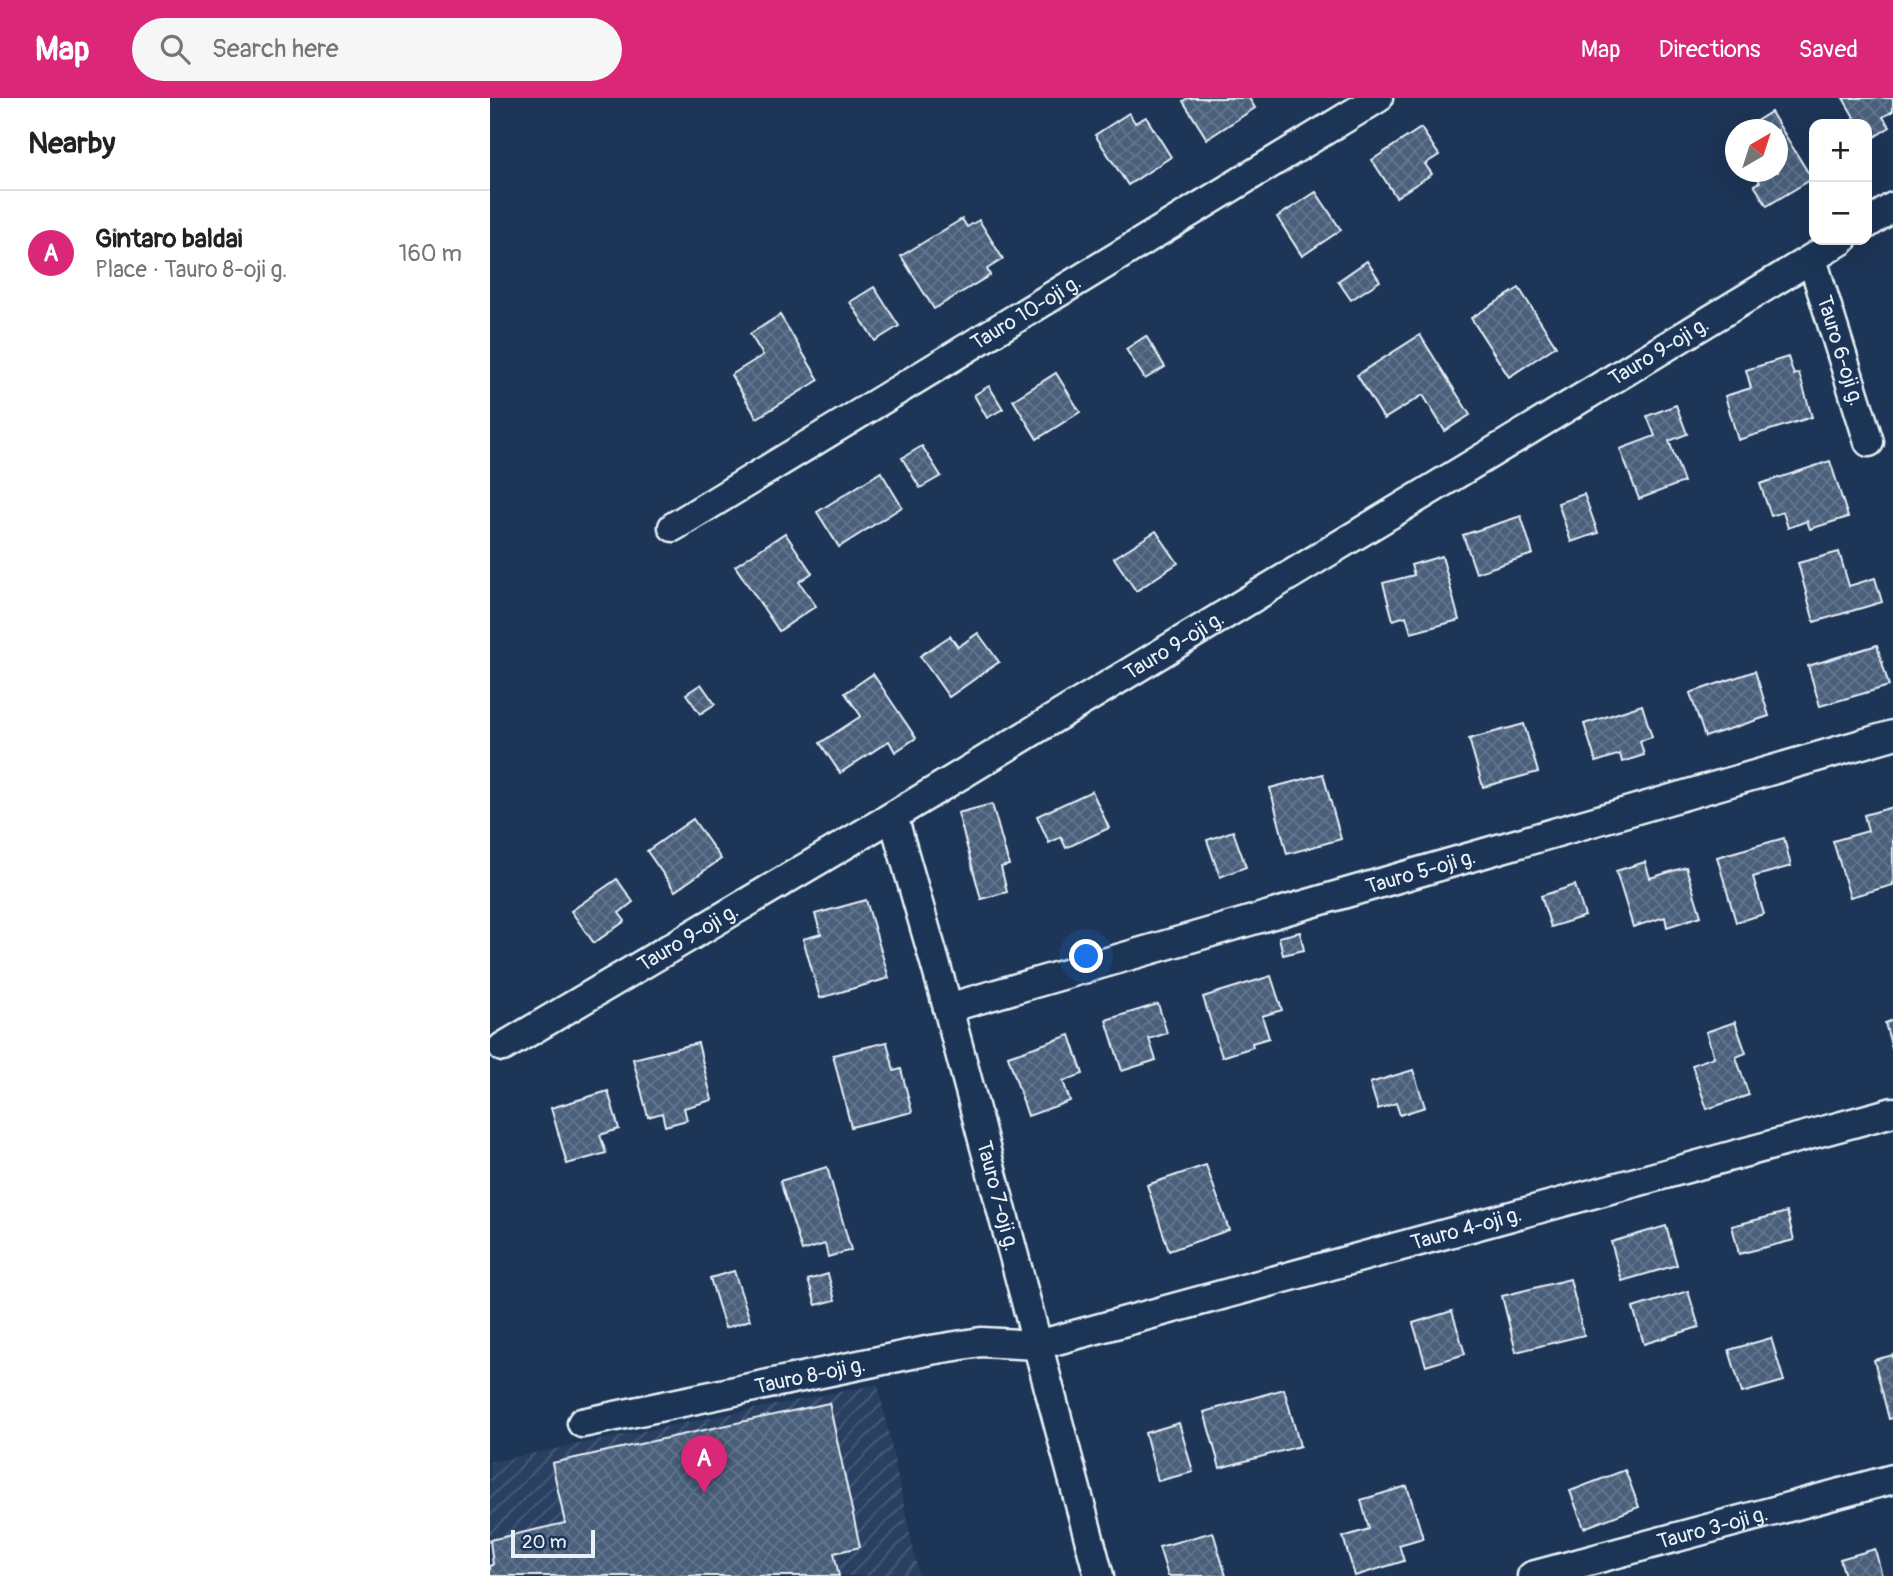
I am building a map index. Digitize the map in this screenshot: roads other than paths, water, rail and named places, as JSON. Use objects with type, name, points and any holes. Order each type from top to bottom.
[{"type":"street","name":"Tauro 10-oji g.","points":[[673,527],[1378,98]]},
{"type":"street","points":[[1872,221],[1893,207]]},
{"type":"street","name":"Tauro 9-oji g.","points":[[503,1047],[892,816],[1834,245]]},
{"type":"street","name":"Tauro 6-oji g.","points":[[1812,260],[1869,442]]},
{"type":"street","name":"Tauro 5-oji g.","points":[[948,1008],[1893,735]]},
{"type":"street","name":"Tauro 7-oji g.","points":[[892,816],[948,1008],[1098,1576]]},
{"type":"street","name":"Tauro 4-oji g.","points":[[1038,1345],[1893,1112]]},
{"type":"street","name":"Tauro 8-oji g.","points":[[582,1423],[931,1350],[981,1342],[1038,1345]]},
{"type":"street","name":"Tauro 3-oji g.","points":[[1532,1576],[1893,1479]]},
{"type":"place","name":"Gintaro baldai","points":[[704,1493]]}]
